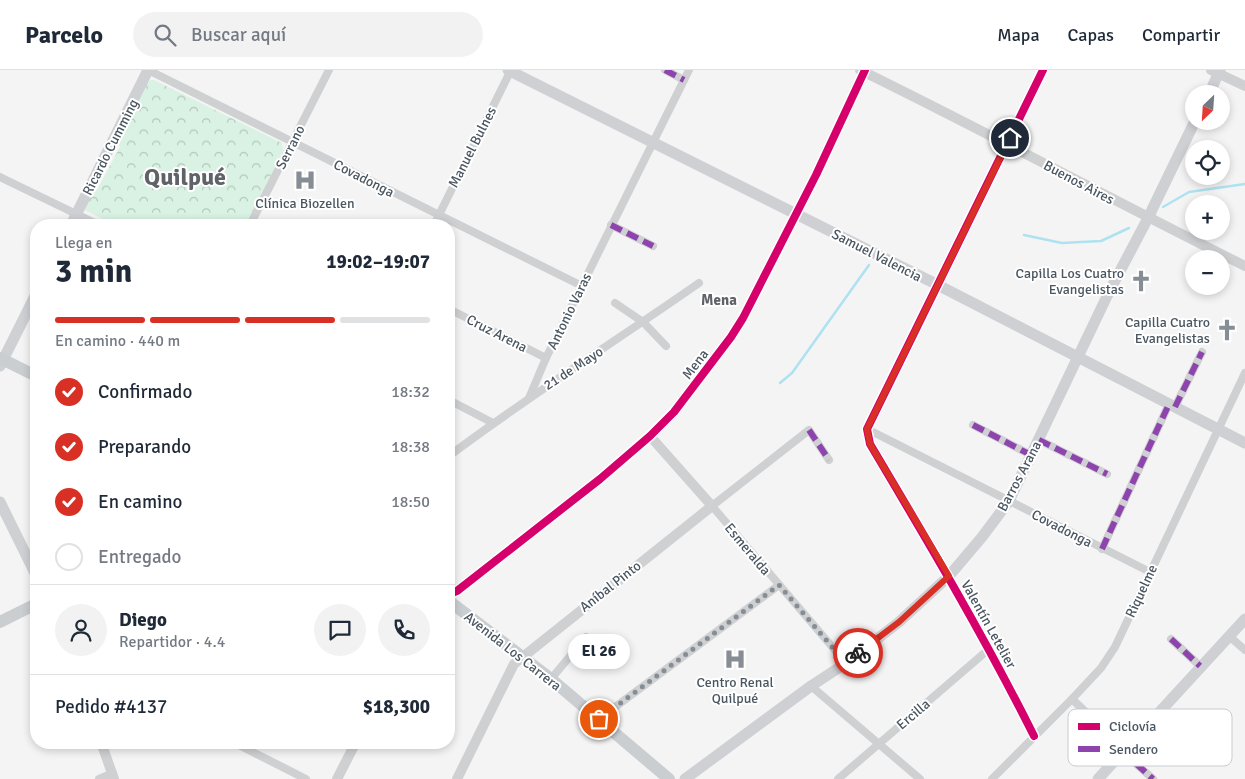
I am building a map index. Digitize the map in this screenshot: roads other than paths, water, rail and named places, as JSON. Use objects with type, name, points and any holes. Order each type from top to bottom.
[{"type":"main road","name":"Ricardo Cumming","points":[[74,219],[148,70]]},
{"type":"main road","name":"Samuel Valencia","points":[[510,70],[938,285],[1245,443]]},
{"type":"main road","points":[[1212,85],[1217,71]]},
{"type":"main road","name":"Barros Arana","points":[[685,779],[811,686],[846,663],[899,622],[949,576],[982,537],[1009,501],[1109,292],[1148,218],[1191,130]]},
{"type":"main road","points":[[30,305],[1,361],[30,373]]},
{"type":"main road","points":[[0,502],[30,563]]},
{"type":"main road","name":"Avenida Los Carrera","points":[[455,606],[551,679],[599,719],[661,776]]},
{"type":"main road","points":[[0,622],[30,607]]},
{"type":"main road","points":[[1162,709],[1245,619]]},
{"type":"main road","points":[[1098,779],[1110,766]]},
{"type":"street","name":"Covadonga","points":[[148,70],[447,219]]},
{"type":"street","name":"Serrano","points":[[253,219],[329,70]]},
{"type":"street","name":"Manuel Bulnes","points":[[437,219],[510,70]]},
{"type":"street","points":[[665,70],[684,80]]},
{"type":"street","name":"Antonio Varas","points":[[529,398],[546,358],[689,70]]},
{"type":"street","points":[[867,429],[1043,70]]},
{"type":"street","name":"Buenos Aires","points":[[863,71],[1245,266]]},
{"type":"street","name":"Mena","points":[[455,592],[585,490],[650,436],[674,412],[731,337],[743,318],[796,214],[863,71]]},
{"type":"street","points":[[1217,71],[1245,86]]},
{"type":"street","points":[[0,176],[86,219]]},
{"type":"street","name":"Covadonga","points":[[455,223],[582,286]]},
{"type":"street","points":[[612,225],[653,246]]},
{"type":"street","name":"21 de Mayo","points":[[455,452],[529,398],[699,283]]},
{"type":"street","points":[[615,303],[643,322],[666,346]]},
{"type":"street","name":"Cruz Arena","points":[[455,312],[546,358]]},
{"type":"street","points":[[1102,549],[1172,405],[1202,352]]},
{"type":"street","name":"Riquelme","points":[[992,779],[1072,699],[1100,668],[1114,647],[1245,373]]},
{"type":"street","points":[[455,403],[493,423]]},
{"type":"street","points":[[973,425],[1030,455]]},
{"type":"street","name":"Covadonga","points":[[867,429],[1150,572]]},
{"type":"street","name":"Valentín Letelier","points":[[867,429],[870,444],[949,576],[1034,736]]},
{"type":"street","name":"Aníbal Pinto","points":[[457,779],[514,664],[522,656],[809,430],[829,460]]},
{"type":"street","name":"Esmeralda","points":[[650,436],[846,663]]},
{"type":"street","points":[[1038,440],[1106,474]]},
{"type":"street","points":[[599,719],[779,585]]},
{"type":"street","points":[[1229,636],[1245,650]]},
{"type":"street","points":[[551,679],[586,637],[594,642]]},
{"type":"street","points":[[1171,639],[1200,666]]},
{"type":"street","name":"Ercilla","points":[[838,779],[989,649]]},
{"type":"street","points":[[811,686],[920,779]]},
{"type":"street","points":[[1072,699],[1082,709]]},
{"type":"street","points":[[99,779],[114,776],[104,749]]},
{"type":"street","points":[[247,749],[306,779]]},
{"type":"street","points":[[336,779],[352,749]]},
{"type":"street","points":[[1139,766],[1153,779]]},
{"type":"waterway","points":[[1163,207],[1189,192],[1245,184]]},
{"type":"waterway","points":[[1024,235],[1062,243],[1101,241],[1129,228]]},
{"type":"waterway","points":[[780,383],[792,373],[869,265]]},
{"type":"place","name":"Clínica Biozellen","points":[[305,180]]},
{"type":"place","name":"Capilla Los Cuatro Evangelistas","points":[[1141,281]]},
{"type":"place","name":"Capilla Cuatro Evangelistas","points":[[1227,330]]},
{"type":"place","name":"Centro Renal Quilpué","points":[[735,659]]},
{"type":"place","name":"El 26","points":[[599,719]]},
{"type":"district","name":"Quilpué","points":[[185,177]]},
{"type":"district","name":"Mena","points":[[719,300]]}]
